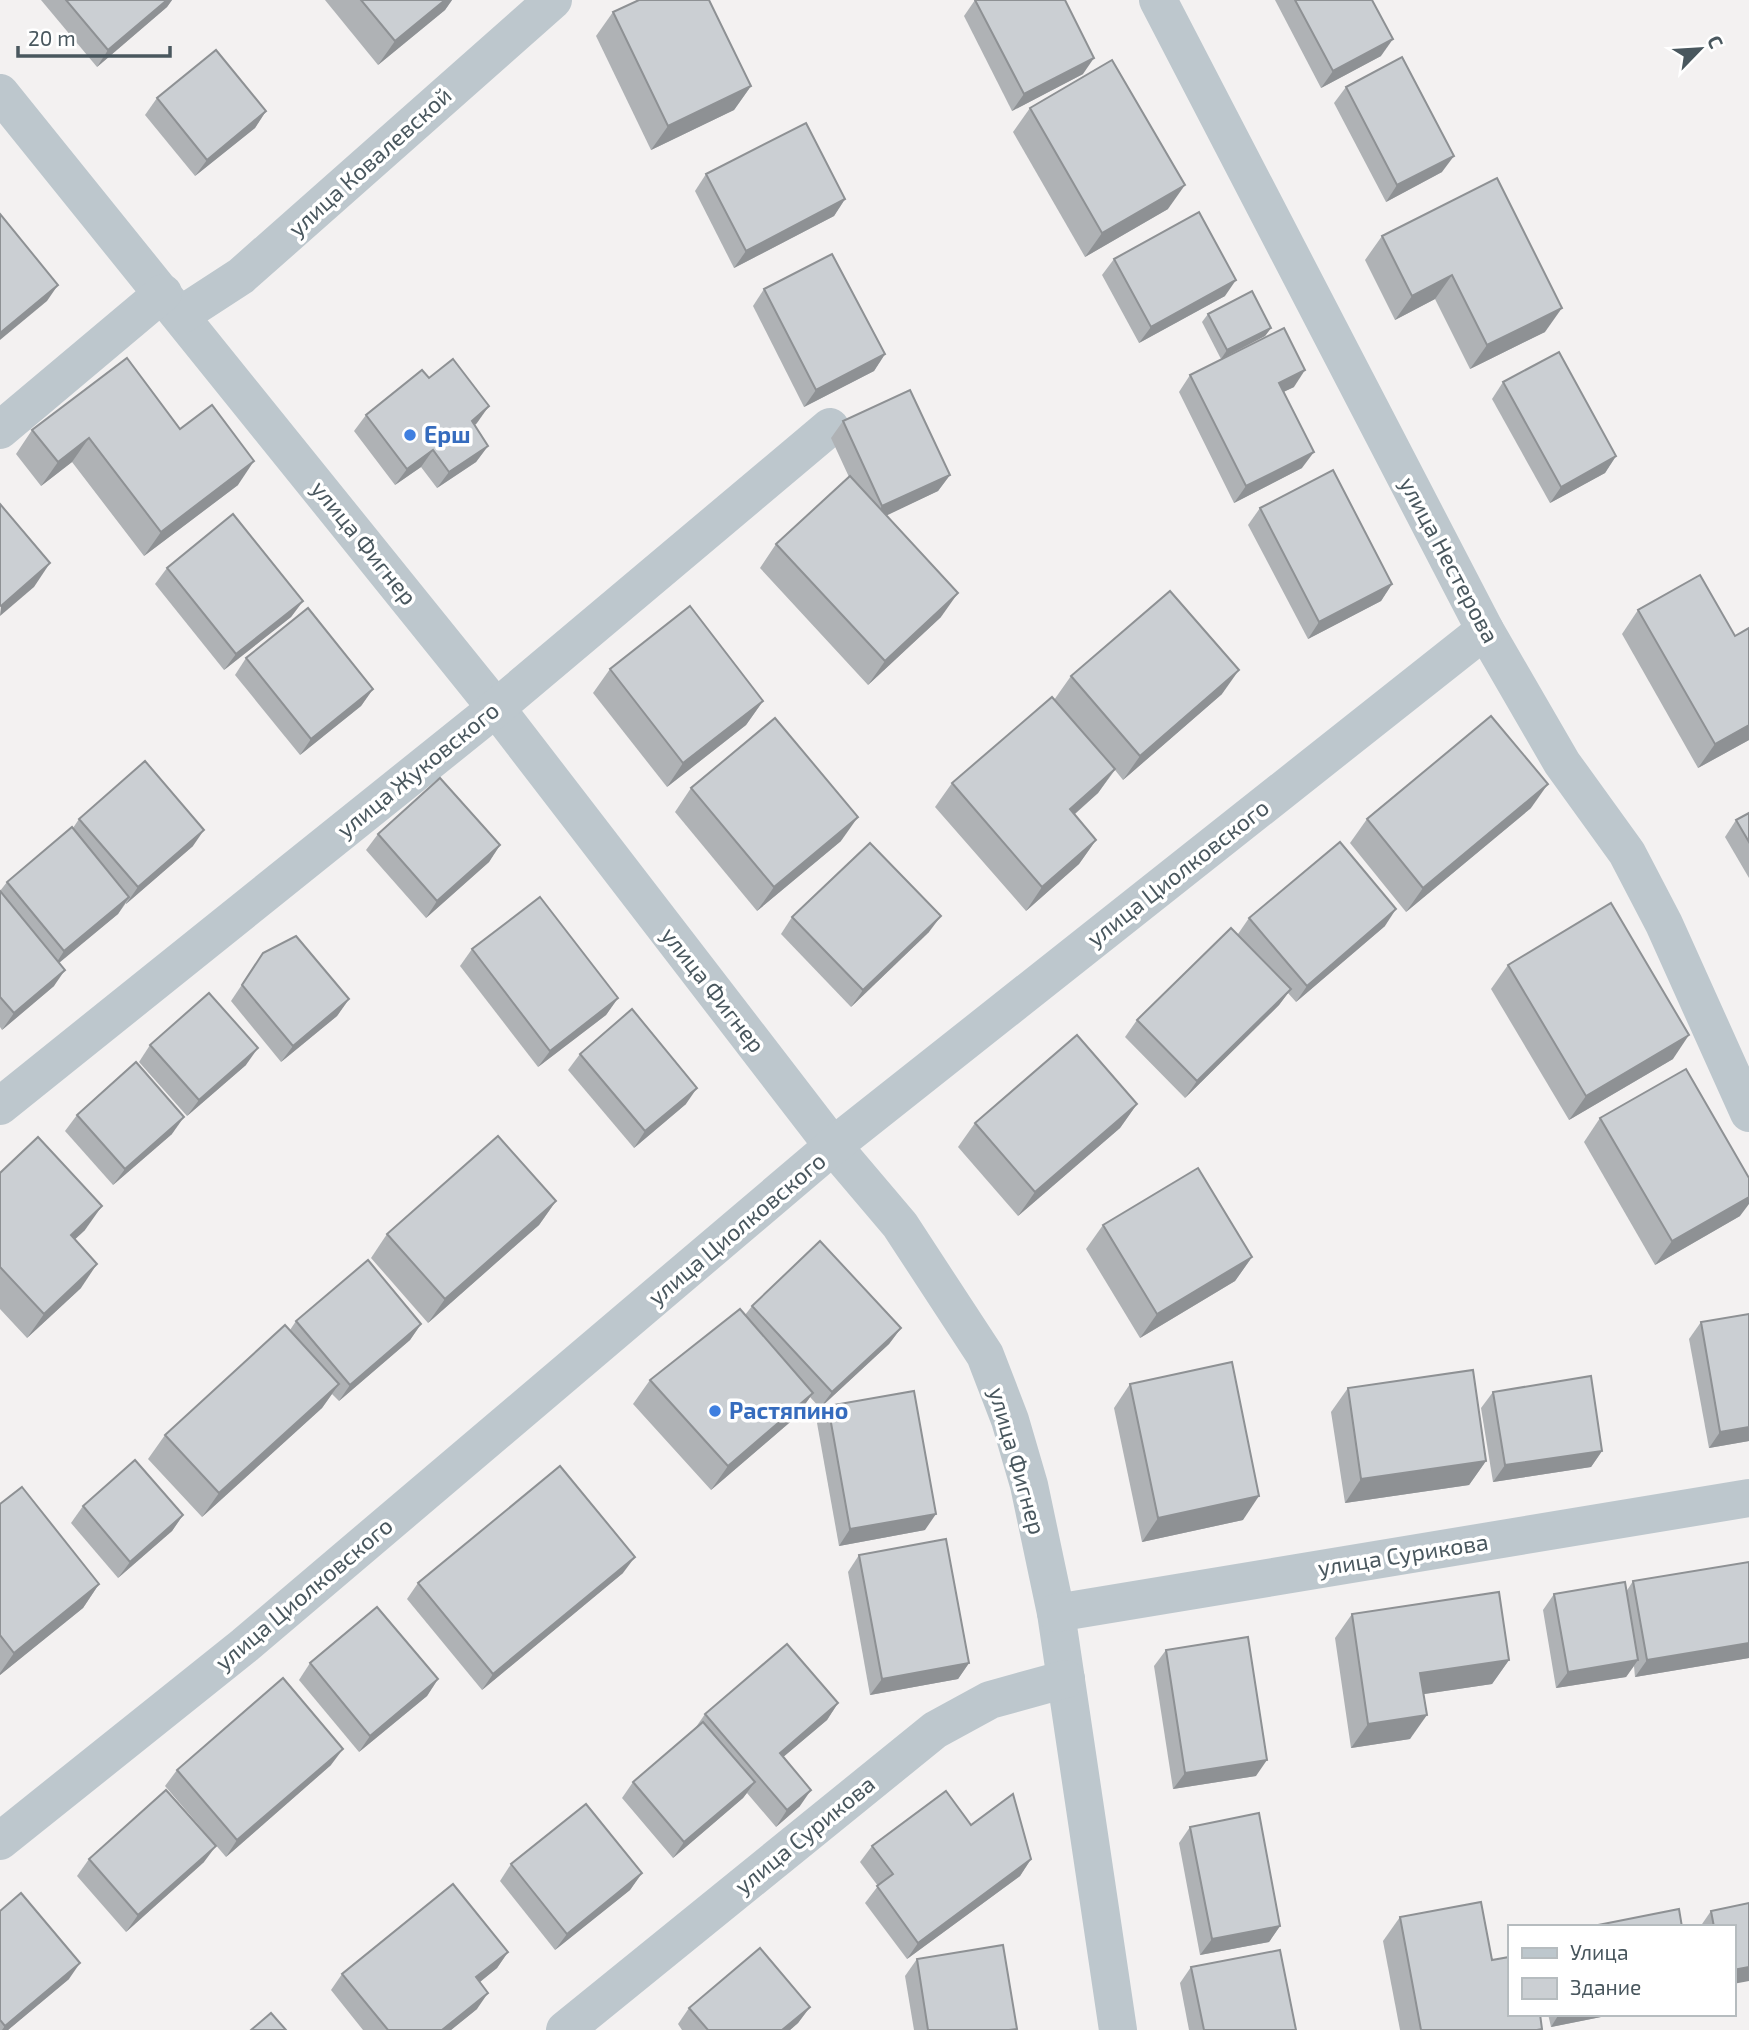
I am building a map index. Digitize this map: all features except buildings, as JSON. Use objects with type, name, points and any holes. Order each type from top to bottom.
[{"type":"street","name":"улица Ковалевской","points":[[0,430],[172,304],[241,276],[553,0]]},
{"type":"street","name":"улица Нестерова","points":[[1158,0],[1485,630],[1562,763],[1627,853],[1664,924],[1749,1113]]},
{"type":"street","name":"улица Фигнер","points":[[0,93],[496,708],[833,1146],[900,1225],[985,1356],[1010,1420],[1029,1485],[1056,1612],[1118,2030]]},
{"type":"street","name":"улица Жуковского","points":[[0,1106],[496,708],[830,426]]},
{"type":"street","name":"улица Циолковского","points":[[0,1841],[245,1644],[833,1146],[1485,630]]},
{"type":"street","name":"улица Сурикова","points":[[1056,1612],[1749,1498]]},
{"type":"street","name":"улица Сурикова","points":[[565,2030],[935,1730],[990,1700],[1066,1679]]},
{"type":"place","name":"Ерш","points":[[410,435]]},
{"type":"place","name":"Растяпино","points":[[715,1411]]}]
